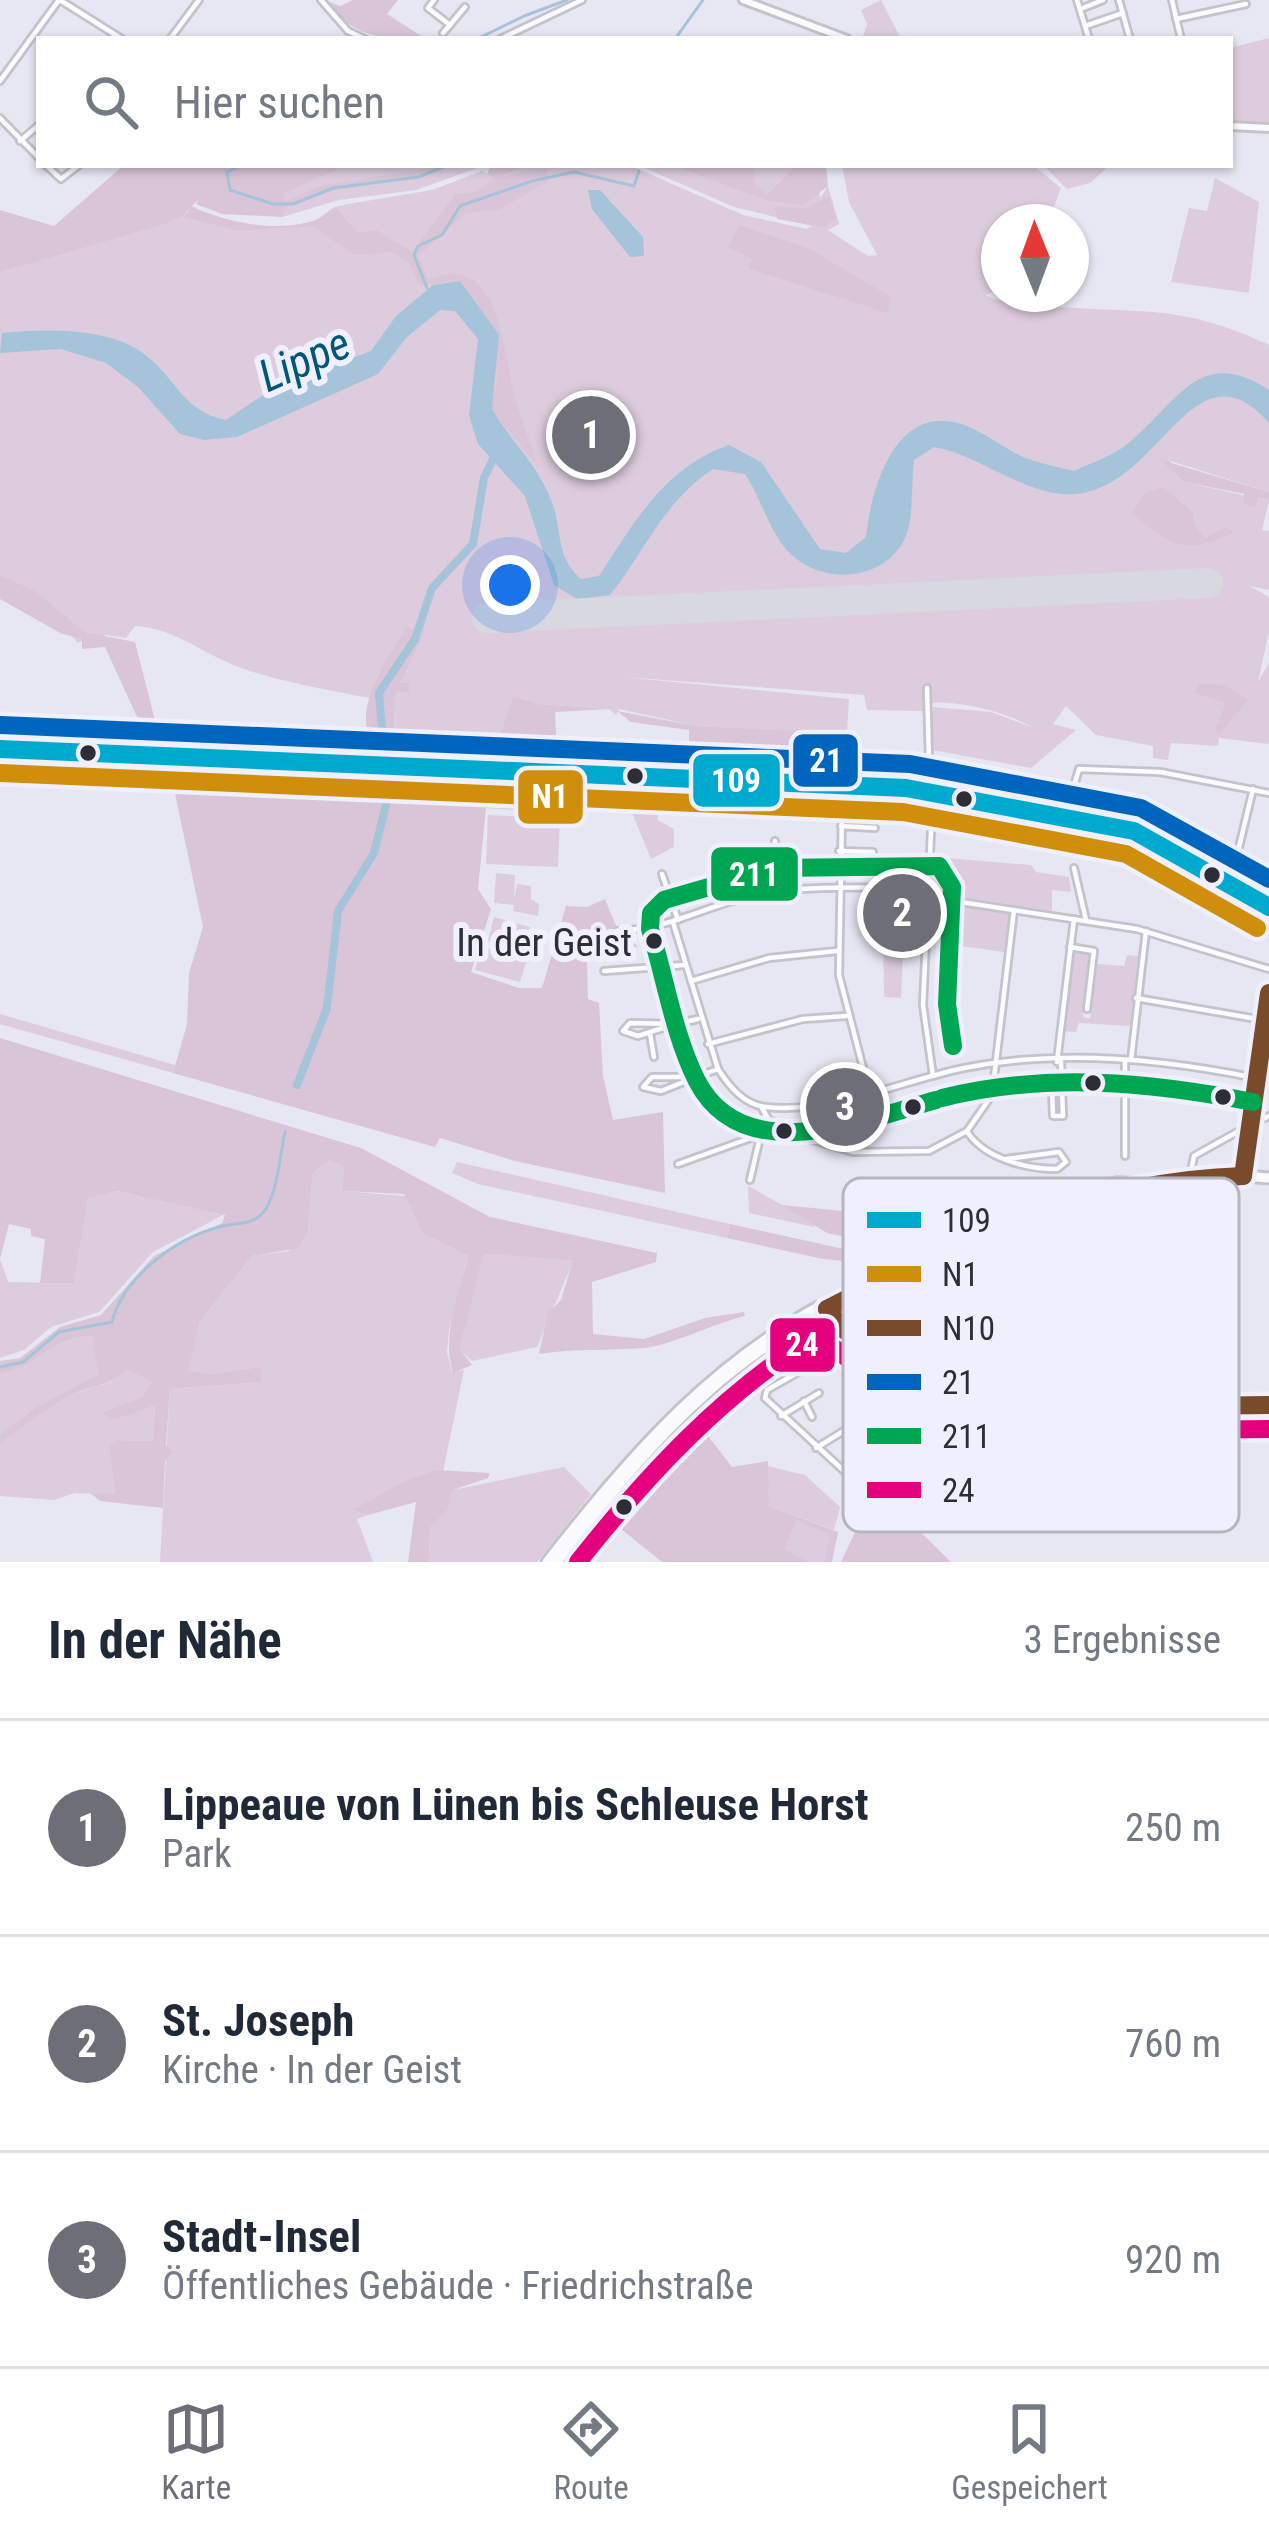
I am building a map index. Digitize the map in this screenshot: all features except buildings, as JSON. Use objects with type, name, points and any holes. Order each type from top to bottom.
[{"type":"main road","points":[[1179,1178],[1268,1178]]},
{"type":"main road","points":[[547,1562],[614,1477],[699,1389],[775,1331],[843,1298]]},
{"type":"main road","points":[[557,1562],[681,1417],[737,1367],[825,1306]]},
{"type":"street","points":[[0,81],[59,0],[117,36]]},
{"type":"street","points":[[321,0],[348,31],[359,36]]},
{"type":"street","points":[[434,0],[428,8],[450,25]]},
{"type":"street","points":[[506,36],[582,0]]},
{"type":"street","points":[[743,0],[764,3],[841,36]]},
{"type":"street","points":[[1078,0],[1089,36]]},
{"type":"street","points":[[1083,8],[1103,0]]},
{"type":"street","points":[[1119,0],[1129,36]]},
{"type":"street","points":[[1172,0],[1180,36]]},
{"type":"street","points":[[172,36],[196,1]]},
{"type":"street","points":[[1176,19],[1246,4]]},
{"type":"street","points":[[443,33],[465,7]]},
{"type":"street","points":[[1088,25],[1123,13]]},
{"type":"street","points":[[105,36],[108,31]]},
{"type":"street","points":[[0,118],[36,155]]},
{"type":"street","points":[[1233,126],[1269,128]]},
{"type":"street","points":[[20,141],[36,127]]},
{"type":"street","points":[[49,168],[62,179],[75,168]]},
{"type":"street","points":[[927,688],[931,792],[923,1005],[933,1076]]},
{"type":"street","points":[[0,749],[931,792],[1141,833],[1269,908]]},
{"type":"street","points":[[1065,818],[1076,770],[1160,772],[1269,793]]},
{"type":"street","points":[[1226,880],[1235,864],[1253,789]]},
{"type":"street","points":[[842,813],[838,951],[846,1016],[869,1091]]},
{"type":"street","points":[[841,826],[875,828]]},
{"type":"street","points":[[775,841],[782,891]]},
{"type":"street","points":[[839,851],[874,852]]},
{"type":"street","points":[[720,853],[734,901]]},
{"type":"street","points":[[1074,868],[1086,920]]},
{"type":"street","points":[[662,874],[718,1069],[732,1089],[761,1107],[810,1106],[995,1065],[1128,1059],[1257,1078]]},
{"type":"street","points":[[616,931],[650,931],[734,901],[782,891],[928,889]]},
{"type":"street","points":[[928,898],[1147,931],[1269,969]]},
{"type":"street","points":[[761,1107],[765,1116],[817,1144],[870,1154],[929,1151],[967,1131],[988,1107],[1014,910]]},
{"type":"street","points":[[1062,1088],[1052,1088],[1053,1116],[1064,1115],[1062,1088],[1059,1062],[1074,919]]},
{"type":"street","points":[[1125,1156],[1128,1059],[1147,931]]},
{"type":"street","points":[[1070,946],[1094,951],[1087,1009]]},
{"type":"street","points":[[690,981],[769,958],[838,951]]},
{"type":"street","points":[[604,970],[685,965]]},
{"type":"street","points":[[1244,1176],[1269,993]]},
{"type":"street","points":[[1136,998],[1257,1019]]},
{"type":"street","points":[[708,1044],[803,1019],[846,1016]]},
{"type":"street","points":[[675,1024],[627,1023],[625,1039],[700,1018]]},
{"type":"street","points":[[650,1034],[654,1057]]},
{"type":"street","points":[[645,1091],[718,1069]]},
{"type":"street","points":[[643,1100],[643,1083],[652,1077],[696,1077]]},
{"type":"street","points":[[750,1180],[765,1116]]},
{"type":"street","points":[[967,1131],[980,1147],[1006,1159],[1048,1169],[1066,1162],[1059,1151],[1006,1159]]},
{"type":"street","points":[[1190,1176],[1194,1156],[1247,1132]]},
{"type":"street","points":[[678,1163],[759,1135]]},
{"type":"street","points":[[1246,1157],[1268,1178]]},
{"type":"street","points":[[825,1306],[843,1329]]},
{"type":"street","points":[[798,1325],[843,1330]]},
{"type":"street","points":[[841,1348],[767,1390],[768,1404],[843,1472]]},
{"type":"street","points":[[781,1417],[819,1393]]},
{"type":"street","points":[[804,1402],[812,1417]]},
{"type":"street","points":[[1239,1405],[1269,1405]]},
{"type":"street","points":[[815,1448],[843,1431]]},
{"type":"shaded area","points":[[324,0],[340,6],[353,0],[398,0],[387,14],[421,36],[369,34],[335,13]]},
{"type":"shaded area","points":[[881,0],[899,36],[863,36],[867,24],[861,10]]},
{"type":"shaded area","points":[[1269,38],[1269,123],[1233,121],[1233,47]]},
{"type":"shaded area","points":[[121,168],[340,168],[283,194],[286,201],[324,185],[444,168],[333,191],[285,207],[282,217],[222,214],[196,204],[199,199],[181,217],[161,225],[0,272],[0,210],[54,226]]},
{"type":"shaded area","points":[[340,168],[478,168],[416,190],[339,200],[282,217],[282,194]]},
{"type":"shaded area","points":[[490,168],[518,168],[503,176],[546,168],[548,181],[500,209],[466,213],[418,256],[429,280],[453,274],[471,279],[484,291],[501,331],[514,395],[539,468],[491,409],[498,373],[461,281],[421,285],[407,261],[391,252],[355,255],[312,226],[238,231],[184,217],[191,206],[234,221],[280,226],[313,221],[335,207],[358,233],[376,230],[412,252],[456,194],[476,192],[494,179],[487,173]]},
{"type":"shaded area","points":[[518,168],[636,168],[743,215],[807,229],[812,226],[734,207],[645,168],[818,168],[820,198],[828,186],[839,224],[828,230],[868,256],[877,255],[849,202],[843,168],[1037,168],[1061,188],[1055,204],[981,204],[981,312],[1153,312],[1221,326],[1269,345],[1269,492],[1170,461],[1185,482],[1269,501],[1262,530],[1269,531],[1269,590],[1250,586],[1269,597],[1269,632],[1258,682],[1269,663],[1269,744],[1219,738],[1218,746],[1171,743],[1168,760],[1153,758],[1153,746],[1096,735],[1066,706],[1053,724],[1076,730],[1031,768],[932,750],[933,707],[991,712],[1032,727],[1007,716],[979,708],[938,702],[926,703],[925,711],[867,710],[864,695],[623,677],[849,699],[847,734],[696,726],[619,709],[616,715],[609,709],[538,704],[493,758],[393,743],[396,691],[412,654],[384,701],[247,670],[151,628],[135,626],[126,638],[106,635],[82,649],[82,641],[78,643],[64,628],[0,593],[0,227],[22,239],[182,210],[206,222],[282,228],[337,216],[335,207],[432,190],[482,171],[496,178]]},
{"type":"shaded area","points":[[680,168],[755,168],[754,183],[767,195],[794,168],[826,168],[828,186],[803,205],[765,200]]},
{"type":"shaded area","points":[[1046,168],[1107,168],[1090,183],[1067,189]]},
{"type":"shaded area","points":[[1215,178],[1259,202],[1249,293],[1171,282],[1189,208],[1207,211]]},
{"type":"shaded area","points":[[829,196],[836,218],[824,227],[777,219],[775,207],[806,208]]},
{"type":"shaded area","points":[[739,225],[808,248],[891,297],[888,313],[749,269],[752,259],[728,247]]},
{"type":"shaded area","points":[[1161,460],[1269,492],[1269,501],[1258,498],[1255,508],[1244,504],[1244,494],[1185,482]]},
{"type":"shaded area","points":[[1163,487],[1193,513],[1194,525],[1205,538],[1226,527],[1234,532],[1191,545],[1157,533],[1132,513],[1144,494]]},
{"type":"shaded area","points":[[0,575],[35,591],[84,632],[135,642],[163,752],[153,752],[105,647],[82,649],[82,638],[62,634],[0,599]]},
{"type":"shaded area","points":[[406,627],[425,631],[400,683],[409,683],[409,692],[396,692],[393,744],[493,757],[513,697],[538,704],[610,709],[555,712],[557,753],[689,751],[689,730],[631,722],[617,711],[696,726],[840,733],[841,781],[572,768],[567,813],[486,808],[478,889],[491,909],[471,972],[519,988],[542,988],[566,906],[587,907],[605,899],[616,926],[638,947],[612,943],[587,961],[588,999],[599,1003],[603,1076],[613,1120],[663,1112],[665,1193],[515,1161],[440,1138],[435,1147],[173,1073],[187,1024],[189,973],[203,927],[169,765],[174,746],[383,755],[371,741],[367,709],[379,674]]},
{"type":"shaded area","points":[[1198,684],[1224,685],[1248,700],[1219,734],[1215,730],[1226,703],[1195,693]]},
{"type":"shaded area","points":[[639,779],[706,783],[707,791],[657,798],[658,820],[674,829],[674,847],[651,859],[630,808],[634,805],[631,786]]},
{"type":"shaded area","points":[[488,815],[560,818],[558,867],[486,864]]},
{"type":"shaded area","points":[[933,857],[1031,865],[1036,872],[1069,877],[1071,892],[1052,890],[1052,911],[935,893]]},
{"type":"shaded area","points":[[496,873],[515,875],[514,899],[517,884],[531,886],[531,899],[539,904],[538,916],[513,911],[514,905],[494,903]]},
{"type":"shaded area","points":[[938,901],[1009,913],[1004,952],[946,944],[944,937],[942,944],[929,942],[931,905]]},
{"type":"shaded area","points":[[494,917],[530,927],[524,951],[488,941]]},
{"type":"shaded area","points":[[883,928],[904,930],[901,998],[884,997]]},
{"type":"shaded area","points":[[482,947],[527,959],[520,982],[475,970]]},
{"type":"shaded area","points":[[1073,951],[1089,953],[1083,1017],[1090,1019],[1097,964],[1124,966],[1127,955],[1138,956],[1130,1026],[1079,1023],[1076,1032],[1064,1031]]},
{"type":"shaded area","points":[[0,1014],[175,1065],[173,1073],[0,1024]]},
{"type":"shaded area","points":[[0,1038],[361,1148],[490,1217],[657,1253],[656,1262],[592,1282],[593,1334],[644,1339],[705,1318],[744,1312],[745,1316],[654,1346],[539,1354],[548,1313],[561,1300],[573,1260],[483,1254],[460,1349],[472,1365],[453,1373],[450,1329],[468,1256],[422,1233],[404,1194],[343,1191],[344,1168],[330,1160],[313,1173],[308,1229],[299,1248],[252,1256],[200,1321],[188,1371],[211,1374],[260,1367],[262,1382],[170,1389],[166,1445],[173,1453],[165,1461],[163,1508],[100,1501],[90,1493],[115,1494],[110,1445],[117,1440],[153,1441],[155,1405],[114,1420],[102,1413],[142,1397],[152,1382],[128,1370],[65,1398],[0,1443],[0,1434],[33,1409],[98,1375],[92,1335],[63,1342],[13,1370],[0,1373],[0,1361],[20,1358],[60,1327],[101,1315],[154,1256],[222,1223],[225,1215],[117,1191],[88,1198],[74,1283],[40,1283],[45,1239],[31,1236],[31,1229],[9,1224],[0,1259]]},
{"type":"shaded area","points":[[330,1160],[344,1168],[344,1191],[405,1196],[422,1233],[468,1256],[449,1330],[452,1372],[464,1370],[443,1472],[355,1510],[368,1515],[357,1519],[373,1562],[160,1562],[170,1389],[262,1382],[259,1367],[211,1374],[187,1371],[200,1321],[252,1256],[289,1251],[308,1229],[313,1173]]},
{"type":"shaded area","points":[[457,1162],[730,1224],[727,1238],[478,1184],[452,1173]]},
{"type":"shaded area","points":[[748,1186],[815,1223],[814,1227],[749,1213]]},
{"type":"shaded area","points":[[116,1191],[225,1214],[153,1252],[99,1312],[51,1327],[24,1350],[0,1358],[0,1259],[8,1282],[74,1283],[88,1197]]},
{"type":"shaded area","points":[[782,1205],[843,1211],[843,1236],[827,1233]]},
{"type":"shaded area","points":[[730,1224],[843,1249],[843,1261],[823,1259],[727,1238]]},
{"type":"shaded area","points":[[482,1254],[574,1259],[537,1347],[472,1361],[460,1350]]},
{"type":"shaded area","points":[[93,1334],[98,1376],[33,1409],[0,1434],[0,1373],[64,1342]]},
{"type":"shaded area","points":[[811,1336],[828,1343],[761,1386],[729,1418],[705,1432],[732,1467],[768,1461],[769,1506],[838,1532],[832,1562],[824,1562],[830,1535],[796,1520],[785,1549],[809,1562],[662,1562],[605,1516],[697,1414],[751,1370]]},
{"type":"shaded area","points":[[128,1370],[153,1382],[142,1397],[103,1413],[114,1420],[155,1404],[153,1441],[118,1440],[115,1495],[75,1493],[54,1500],[0,1496],[0,1443],[65,1398]]},
{"type":"shaded area","points":[[767,1466],[805,1475],[840,1507],[834,1530],[769,1506]]},
{"type":"shaded area","points":[[564,1467],[591,1494],[537,1562],[429,1562],[430,1528],[448,1510],[453,1490]]},
{"type":"shaded area","points":[[437,1470],[490,1473],[488,1478],[453,1490],[448,1510],[430,1528],[429,1562],[408,1562],[416,1502],[368,1515],[353,1510],[409,1479]]},
{"type":"shaded area","points":[[795,1519],[831,1535],[824,1562],[809,1562],[784,1549]]},
{"type":"shaded area","points":[[855,1532],[920,1532],[951,1562],[841,1562]]},
{"type":"water","points":[[588,190],[600,190],[643,237],[644,256],[630,257],[592,209]]},
{"type":"water","points":[[460,281],[499,335],[492,409],[543,483],[565,556],[581,579],[599,576],[639,516],[669,482],[729,445],[761,462],[820,549],[846,553],[866,537],[874,496],[891,455],[919,426],[938,421],[961,424],[1028,459],[1074,471],[1126,445],[1190,385],[1224,373],[1245,377],[1269,390],[1269,423],[1243,402],[1220,397],[1199,405],[1111,482],[1083,493],[1045,491],[934,447],[914,460],[909,528],[896,552],[867,571],[850,574],[832,574],[799,561],[780,541],[745,474],[713,469],[668,511],[610,595],[577,599],[554,585],[525,496],[478,444],[469,415],[478,339],[455,311],[440,310],[407,337],[378,374],[237,437],[204,440],[180,434],[138,387],[106,363],[61,349],[0,353],[2,333],[54,331],[109,338],[140,351],[188,401],[226,420],[275,387],[371,351],[396,316],[433,285]]},
{"type":"waterway","points":[[524,16],[567,0]]},
{"type":"waterway","points":[[677,36],[703,0]]},
{"type":"waterway","points":[[483,36],[522,17]]},
{"type":"waterway","points":[[236,168],[227,172],[230,190],[273,204],[293,204],[333,188],[418,177],[440,168]]},
{"type":"waterway","points":[[427,288],[414,255],[418,246],[442,235],[460,206],[574,172],[634,186],[639,171]]},
{"type":"waterway","points":[[384,753],[379,693],[415,639],[432,588],[473,544],[484,478],[495,455]]},
{"type":"waterway","points":[[297,1085],[327,1008],[338,911],[374,853],[387,801],[382,777]]},
{"type":"waterway","points":[[0,1367],[23,1362],[59,1332],[112,1322],[127,1290],[168,1251],[202,1233],[248,1222],[263,1213],[272,1197],[285,1132]]},
{"type":"runway","points":[[487,618],[1208,583]]},
{"type":"transit line","name":"21","points":[[1,725],[910,764],[1141,808],[1269,879]]},
{"type":"transit line","name":"109","points":[[0,749],[906,788],[1134,831],[1269,907]]},
{"type":"transit line","name":"N1","points":[[0,773],[903,812],[1126,854],[1257,928]]},
{"type":"transit line","name":"211","points":[[936,1100],[807,1131],[774,1131],[744,1124],[718,1108],[697,1081],[682,1045],[650,929],[651,913],[664,900],[775,868],[939,866],[952,887],[947,1004],[953,1046]]},
{"type":"transit line","name":"N10","points":[[1243,1176],[1269,993]]},
{"type":"transit line","name":"211","points":[[942,1098],[1020,1085],[1098,1083],[1253,1102]]},
{"type":"transit line","name":"N10","points":[[1215,1178],[1243,1176]]},
{"type":"transit line","name":"N10","points":[[827,1309],[843,1301]]},
{"type":"transit line","name":"N10","points":[[827,1309],[843,1329]]},
{"type":"transit line","name":"24","points":[[578,1562],[688,1438],[749,1383],[817,1335],[843,1355]]},
{"type":"transit line","name":"N10","points":[[1239,1405],[1269,1405]]},
{"type":"transit line","name":"24","points":[[1239,1429],[1269,1429]]},
{"type":"place","name":"Lippeaue von Lünen bis Schleuse Horst","points":[[591,435]]},
{"type":"place","name":"St. Joseph","points":[[902,913]]},
{"type":"place","name":"In der Geist","points":[[654,941]]},
{"type":"place","name":"Stadt-Insel","points":[[845,1107]]},
{"type":"water label","name":"Lippe","points":[[304,359]]}]
